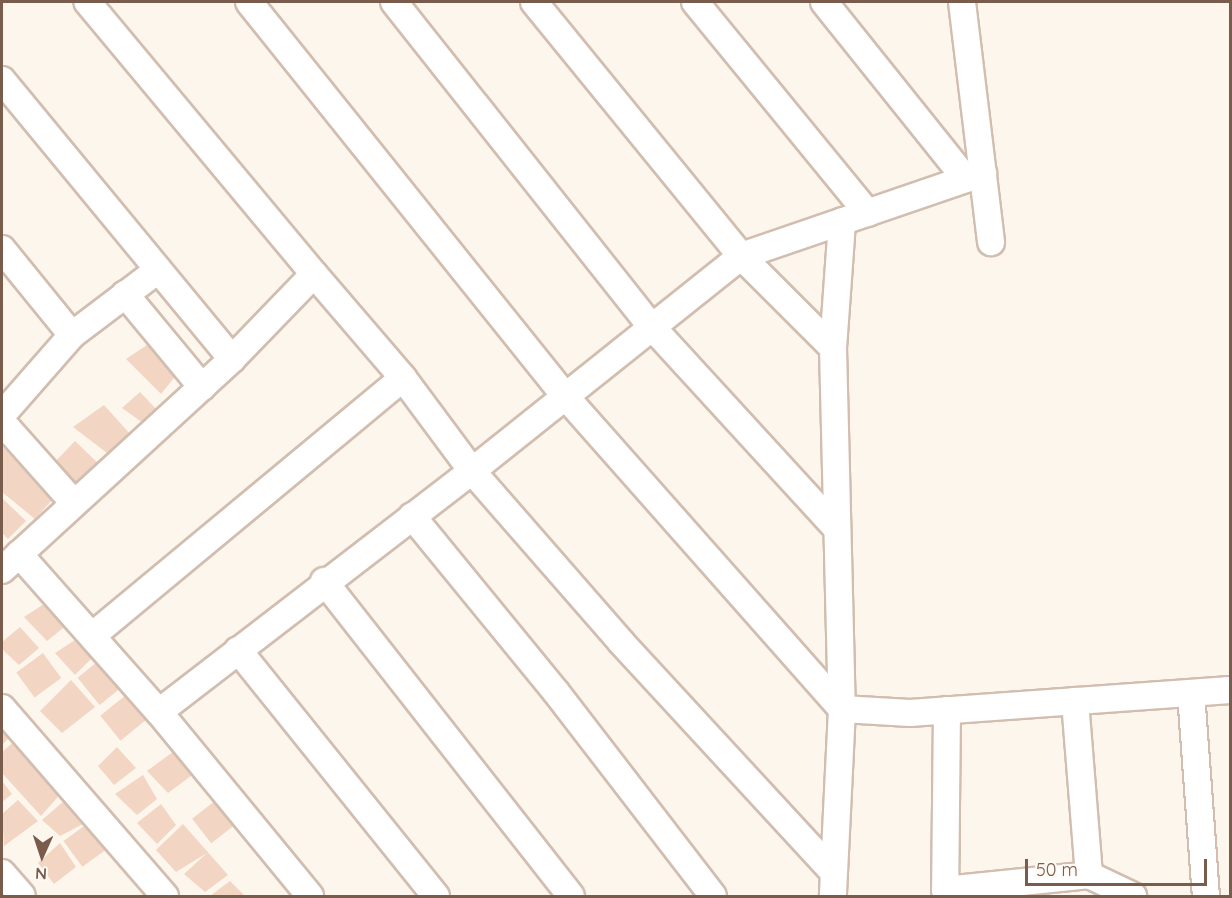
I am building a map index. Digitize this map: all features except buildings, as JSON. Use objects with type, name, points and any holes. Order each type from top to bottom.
[{"type":"street","points":[[87,2],[403,378],[472,471],[832,890]]},
{"type":"street","points":[[249,2],[565,396],[842,709],[910,713],[1230,690]]},
{"type":"street","points":[[394,2],[652,327],[837,529]]},
{"type":"street","points":[[534,2],[741,256],[832,348]]},
{"type":"street","points":[[695,2],[868,213]]},
{"type":"street","points":[[824,2],[974,176]]},
{"type":"street","points":[[961,2],[974,176],[991,242]]},
{"type":"street","points":[[2,80],[232,359]]},
{"type":"street","points":[[159,712],[324,581],[472,471],[741,256],[974,176]]},
{"type":"street","points":[[832,890],[842,709],[832,348],[842,221]]},
{"type":"street","points":[[2,249],[72,335]]},
{"type":"street","points":[[2,415],[72,335],[158,270]]},
{"type":"street","points":[[310,897],[159,712],[92,636],[10,562],[232,359],[314,274]]},
{"type":"street","points":[[125,294],[202,387]]},
{"type":"street","points":[[92,636],[403,378]]},
{"type":"street","points":[[2,422],[74,503]]},
{"type":"street","points":[[412,516],[556,692],[713,897]]},
{"type":"street","points":[[324,581],[571,897]]},
{"type":"street","points":[[238,650],[436,897]]},
{"type":"street","points":[[1191,693],[1206,897]]},
{"type":"street","points":[[1075,701],[1089,874]]},
{"type":"street","points":[[2,708],[165,897]]},
{"type":"street","points":[[947,710],[945,890],[1089,874],[1133,897]]},
{"type":"street","points":[[2,873],[22,897]]}]
